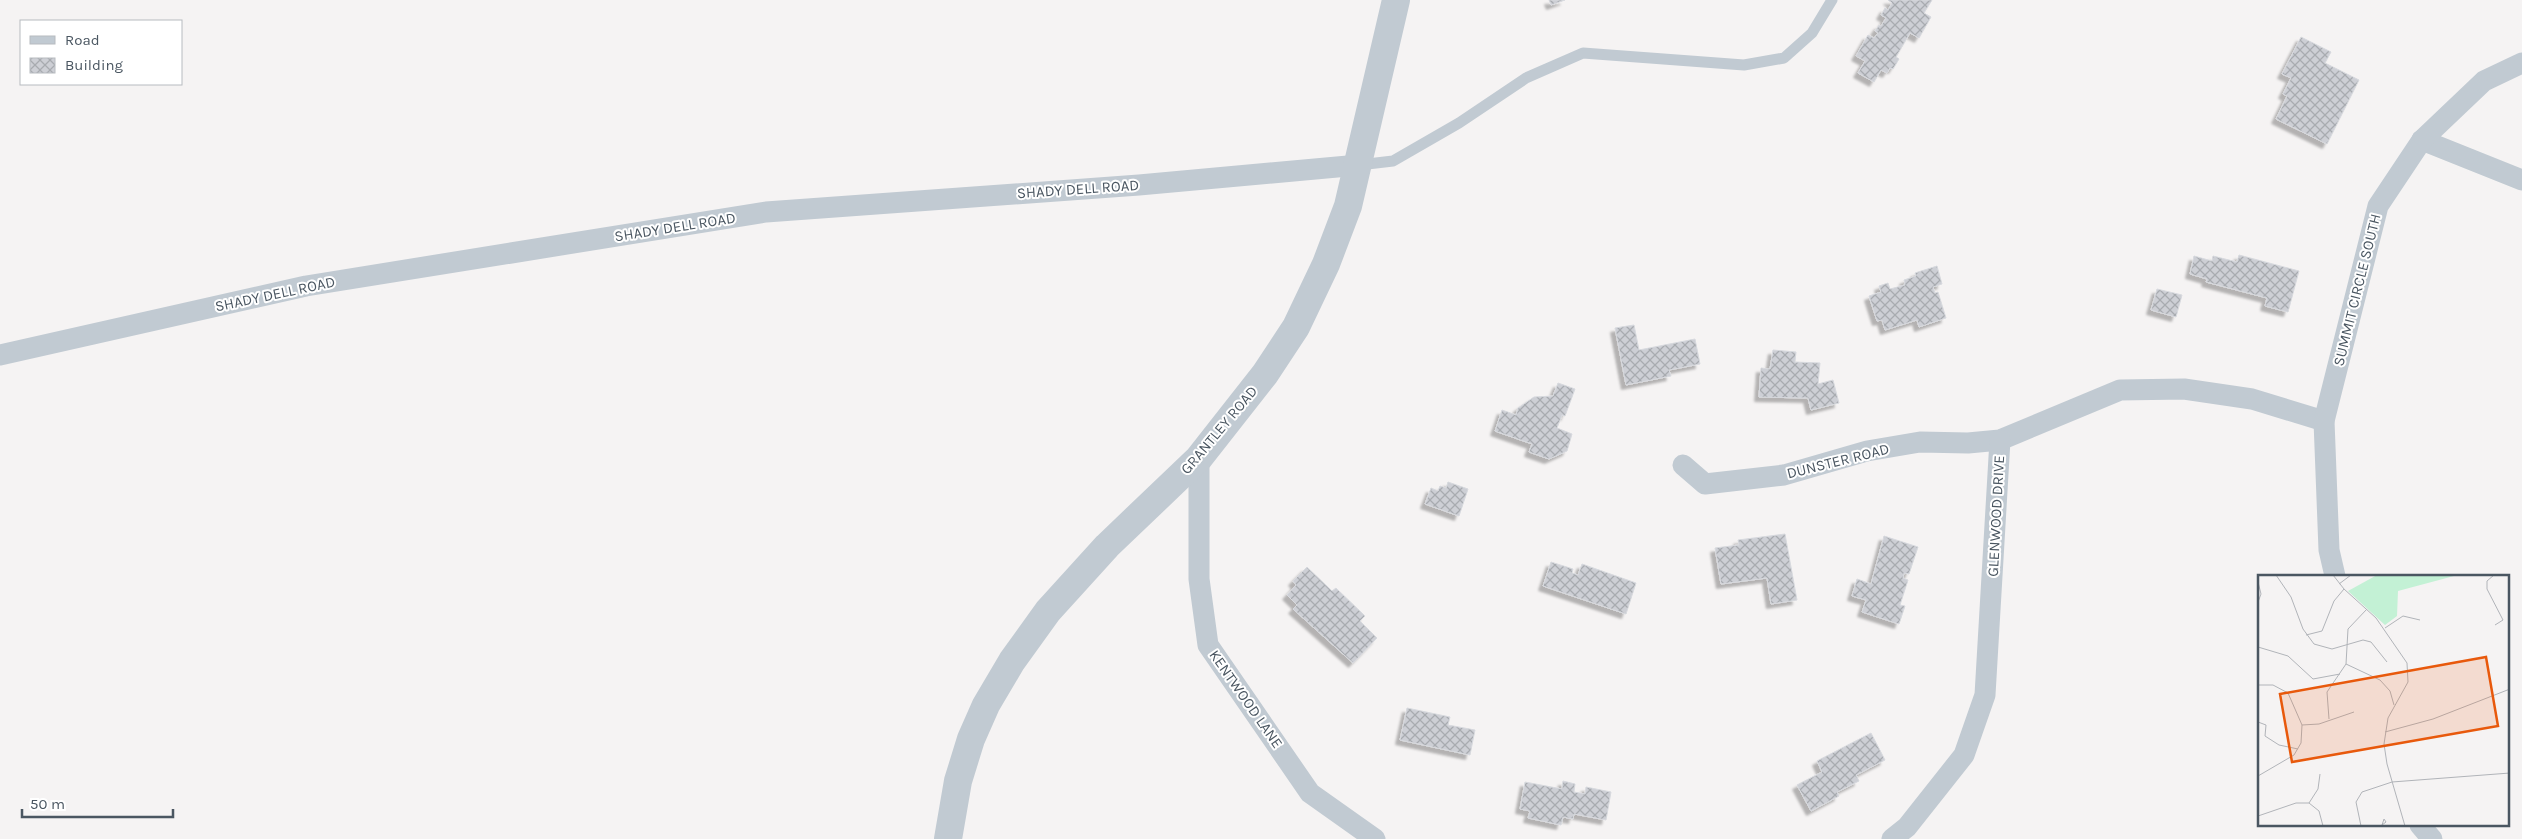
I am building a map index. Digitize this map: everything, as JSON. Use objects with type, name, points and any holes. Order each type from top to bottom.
[{"type":"street","name":"GRANTLEY ROAD","points":[[948,839],[958,781],[971,739],[986,705],[1012,661],[1048,611],[1107,546],[1199,458],[1265,374],[1296,327],[1326,264],[1348,206],[1396,0]]},
{"type":"street","name":"SUMMIT CIRCLE SOUTH","points":[[2335,575],[2329,550],[2324,421],[2378,206],[2422,140],[2484,81],[2522,63]]},
{"type":"street","points":[[2422,140],[2522,180]]},
{"type":"street","name":"SHADY DELL ROAD","points":[[0,355],[306,286],[766,212],[1156,183],[1359,165]]},
{"type":"street","name":"GLENWOOD DRIVE","points":[[1892,839],[1907,827],[1964,755],[1985,695],[2000,440],[2120,390],[2184,389],[2252,399],[2324,421]]},
{"type":"street","name":"DUNSTER ROAD","points":[[1682,465],[1706,484],[1784,475],[1867,451],[1920,442],[1968,444],[2000,440]]},
{"type":"street","name":"KENTWOOD LANE","points":[[1199,458],[1199,579],[1208,645],[1310,793],[1375,839]]},
{"type":"street","points":[[2421,826],[2432,839]]},
{"type":"lane","points":[[1359,165],[1393,161],[1459,123],[1526,78],[1583,53],[1744,65],[1784,58],[1812,33],[1832,0]]},
{"type":"building","points":[[1549,0],[1565,0],[1551,5]]},
{"type":"building","points":[[1888,0],[1932,0],[1924,13],[1931,17],[1919,38],[1910,33],[1896,57],[1899,59],[1893,69],[1890,68],[1887,73],[1881,70],[1874,82],[1858,73],[1865,61],[1856,56],[1868,35],[1874,38],[1878,33],[1875,31],[1886,18],[1881,15],[1885,8],[1888,10],[1892,3]]},
{"type":"building","points":[[2301,37],[2331,52],[2325,63],[2359,80],[2327,144],[2276,119],[2287,96],[2283,94],[2291,78],[2282,74]]},
{"type":"building","points":[[2239,255],[2299,271],[2288,312],[2265,306],[2267,298],[2206,282],[2207,279],[2190,274],[2194,256],[2212,261],[2213,256],[2237,262]]},
{"type":"building","points":[[1937,266],[1942,284],[1933,287],[1935,293],[1938,292],[1946,318],[1919,327],[1917,320],[1885,330],[1882,320],[1877,321],[1869,296],[1881,292],[1879,286],[1888,283],[1890,289],[1905,285],[1904,280],[1916,276],[1915,273]]},
{"type":"building","points":[[2157,289],[2182,295],[2176,317],[2151,310]]},
{"type":"building","points":[[1634,325],[1639,350],[1695,339],[1700,364],[1669,370],[1671,376],[1626,385],[1615,328]]},
{"type":"building","points":[[1773,350],[1796,352],[1795,362],[1820,363],[1818,384],[1833,380],[1839,403],[1811,410],[1808,398],[1759,397],[1761,368],[1770,369]]},
{"type":"building","points":[[1558,383],[1575,389],[1565,416],[1562,415],[1557,428],[1572,434],[1567,451],[1549,459],[1529,452],[1532,444],[1495,431],[1502,410],[1516,415],[1518,408],[1534,397],[1553,396]]},
{"type":"building","points":[[1448,482],[1468,489],[1459,516],[1425,504],[1431,488],[1438,491],[1440,486],[1446,488]]},
{"type":"building","points":[[1785,534],[1797,600],[1771,604],[1767,578],[1721,584],[1715,548],[1739,545],[1738,540]]},
{"type":"building","points":[[1884,536],[1918,547],[1909,574],[1904,573],[1903,578],[1908,580],[1900,605],[1905,606],[1899,624],[1862,612],[1866,600],[1852,596],[1857,579],[1871,584]]},
{"type":"building","points":[[1551,562],[1573,569],[1572,573],[1578,575],[1582,564],[1636,583],[1626,614],[1543,586]]},
{"type":"building","points":[[1307,567],[1332,591],[1336,588],[1365,616],[1360,621],[1377,638],[1353,663],[1293,609],[1297,605],[1287,595],[1296,585],[1293,581]]},
{"type":"building","points":[[1407,708],[1450,717],[1448,725],[1475,730],[1470,755],[1400,740]]},
{"type":"building","points":[[1871,733],[1885,760],[1856,775],[1859,781],[1837,792],[1839,796],[1811,811],[1797,785],[1822,772],[1817,761]]},
{"type":"building","points":[[1563,781],[1575,784],[1574,792],[1585,794],[1586,787],[1611,792],[1606,820],[1574,814],[1573,819],[1563,817],[1561,825],[1528,818],[1530,811],[1520,809],[1525,782],[1562,789]]}]
